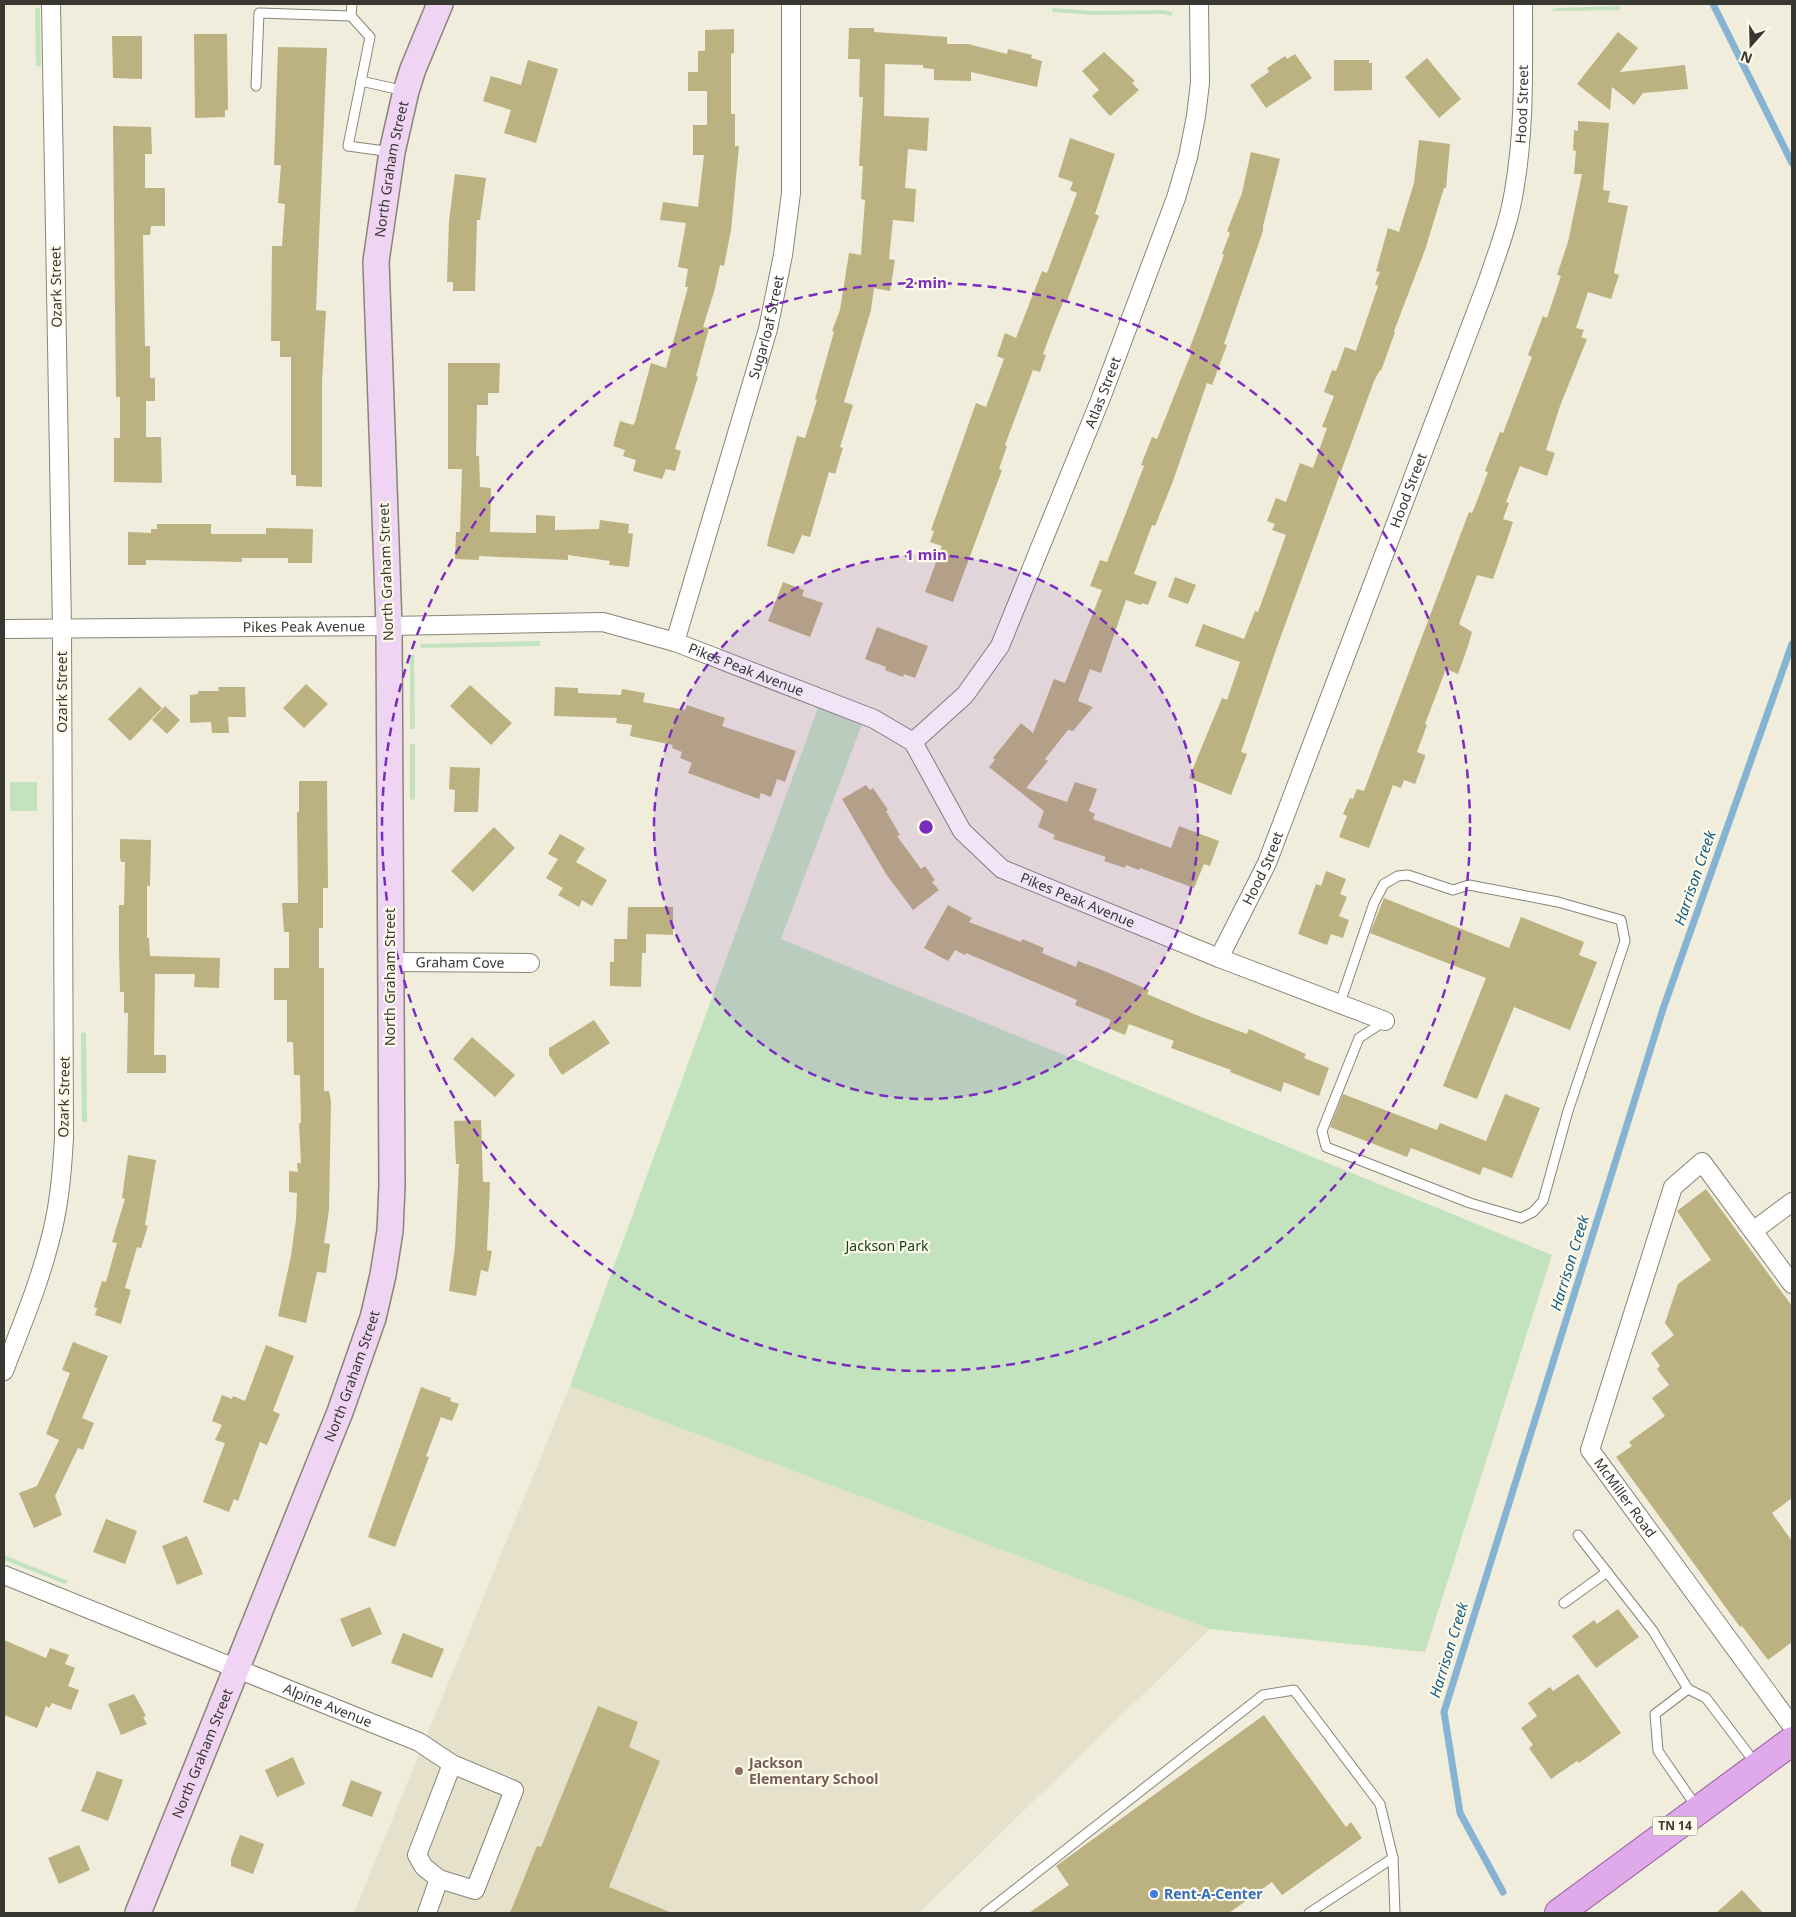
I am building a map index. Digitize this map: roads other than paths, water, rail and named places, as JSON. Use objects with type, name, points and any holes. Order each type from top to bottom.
[{"type":"main road","name":"North Graham Street","points":[[138,1913],[340,1412],[373,1318],[383,1275],[390,1231],[392,1186],[388,626],[376,261],[392,152],[406,91],[412,69],[440,4]]},
{"type":"main road","name":"TN 14","points":[[1559,1913],[1792,1741]]},
{"type":"street","name":"Ozark Street","points":[[4,1370],[31,1301],[50,1243],[62,1167],[64,1058],[62,628],[51,4]]},
{"type":"street","name":"Sugarloaf Street","points":[[675,642],[768,330],[783,255],[791,193],[791,4]]},
{"type":"street","name":"Atlas Street","points":[[913,742],[966,695],[1000,646],[1101,398],[1173,206],[1188,157],[1200,82],[1199,4]]},
{"type":"street","name":"Hood Street","points":[[1219,958],[1267,863],[1480,302],[1505,231],[1514,192],[1520,147],[1523,4]]},
{"type":"street","name":"Pikes Peak Avenue","points":[[4,629],[603,622],[675,642],[874,719],[913,742],[962,831],[1002,869],[1219,958],[1386,1021]]},
{"type":"street","name":"Graham Cove","points":[[390,962],[530,963]]},
{"type":"street","name":"McMiller Road","points":[[1753,1231],[1702,1162],[1673,1187],[1590,1450],[1792,1726]]},
{"type":"street","points":[[1792,1202],[1753,1231],[1792,1284]]},
{"type":"street","name":"Alpine Avenue","points":[[4,1575],[419,1742],[452,1764],[514,1790],[475,1890],[439,1879]]},
{"type":"street","points":[[427,1913],[439,1879],[424,1867],[418,1855],[452,1764]]},
{"type":"lane","points":[[256,86],[260,4]]},
{"type":"lane","points":[[351,16],[352,4]]},
{"type":"lane","points":[[259,14],[351,16],[370,37],[348,146],[392,152]]},
{"type":"lane","points":[[361,81],[406,91]]},
{"type":"lane","points":[[1340,1003],[1374,903],[1384,884],[1398,876],[1408,875],[1453,890],[1469,885],[1558,902],[1621,920],[1626,941],[1568,1111],[1543,1200],[1533,1212],[1521,1218],[1470,1203],[1326,1147],[1322,1132],[1359,1038],[1386,1021]]},
{"type":"lane","points":[[1578,1535],[1653,1631],[1688,1689],[1706,1698],[1758,1766]]},
{"type":"lane","points":[[1564,1603],[1607,1572]]},
{"type":"lane","points":[[1688,1689],[1655,1714],[1658,1751],[1698,1810]]},
{"type":"lane","points":[[985,1913],[1263,1695],[1294,1690],[1380,1804],[1392,1858],[1395,1913]]},
{"type":"lane","points":[[1309,1913],[1392,1858]]},
{"type":"waterway","name":"Harrison Creek","points":[[1713,4],[1792,163]]},
{"type":"waterway","name":"Harrison Creek","points":[[1503,1892],[1460,1813],[1444,1712],[1663,1009],[1792,644]]},
{"type":"place","name":"Jackson Elementary School","points":[[739,1771]]},
{"type":"place","name":"Rent-A-Center","points":[[1154,1894]]},
{"type":"park label","name":"Jackson Park","points":[[887,1246]]}]
